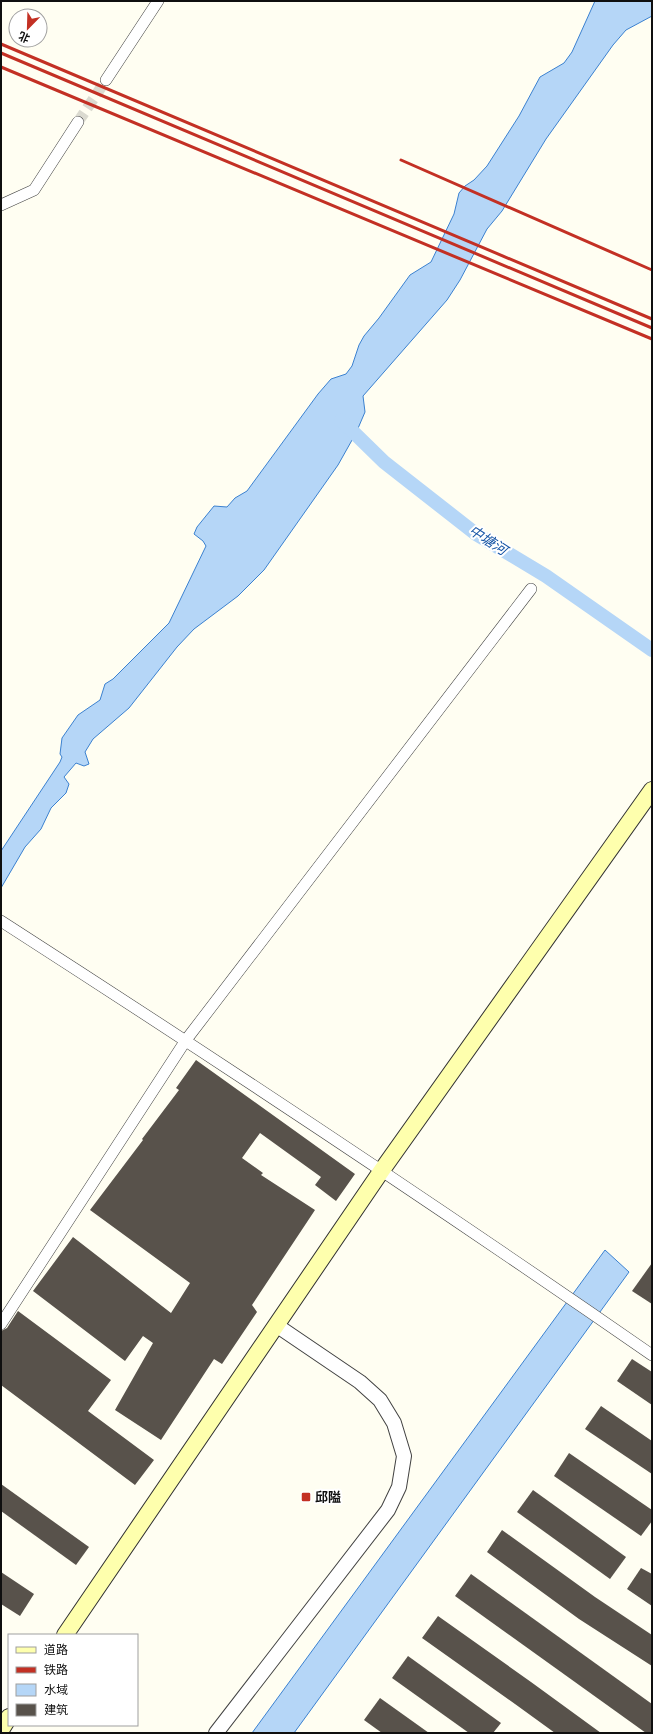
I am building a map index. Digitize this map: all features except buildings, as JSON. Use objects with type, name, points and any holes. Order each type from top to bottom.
[{"type":"main road","points":[[65,1634],[382,1170],[652,790]]},
{"type":"main road","points":[[1,1730],[8,1719]]},
{"type":"street","points":[[106,80],[158,1]]},
{"type":"street","points":[[1,205],[34,190],[78,122]]},
{"type":"street","points":[[1,1324],[186,1040],[531,590]]},
{"type":"street","points":[[1,921],[186,1040],[382,1170],[652,1354]]},
{"type":"street","points":[[216,1733],[388,1510],[400,1487],[404,1456],[394,1423],[380,1400],[360,1382],[276,1325]]},
{"type":"water","points":[[595,1],[652,1],[652,16],[626,30],[613,45],[546,139],[502,211],[487,229],[460,280],[447,300],[363,396],[365,412],[356,433],[338,465],[264,570],[238,596],[194,629],[177,647],[129,708],[93,739],[85,752],[89,764],[84,766],[76,763],[64,777],[69,784],[66,793],[51,808],[41,829],[25,847],[1,888],[1,851],[60,762],[62,757],[60,754],[62,738],[78,715],[100,700],[105,684],[113,679],[169,623],[206,546],[203,541],[194,534],[197,527],[214,506],[227,507],[235,498],[247,491],[318,394],[331,379],[346,374],[352,366],[359,345],[364,336],[410,275],[431,262],[454,214],[459,193],[487,166],[519,116],[540,77],[564,63],[572,52]]},
{"type":"water","points":[[605,1250],[629,1272],[294,1733],[252,1733]]},
{"type":"waterway","name":"中塘河","points":[[341,420],[384,462],[476,534],[546,576],[652,650]]},
{"type":"tunnel","points":[[78,122],[106,80]]},
{"type":"railway","points":[[1,44],[652,319]]},
{"type":"railway","points":[[1,53],[652,328]]},
{"type":"railway","points":[[1,67],[652,339]]},
{"type":"railway","points":[[401,160],[652,270]]},
{"type":"place","name":"邱隘","points":[[306,1497]]}]
